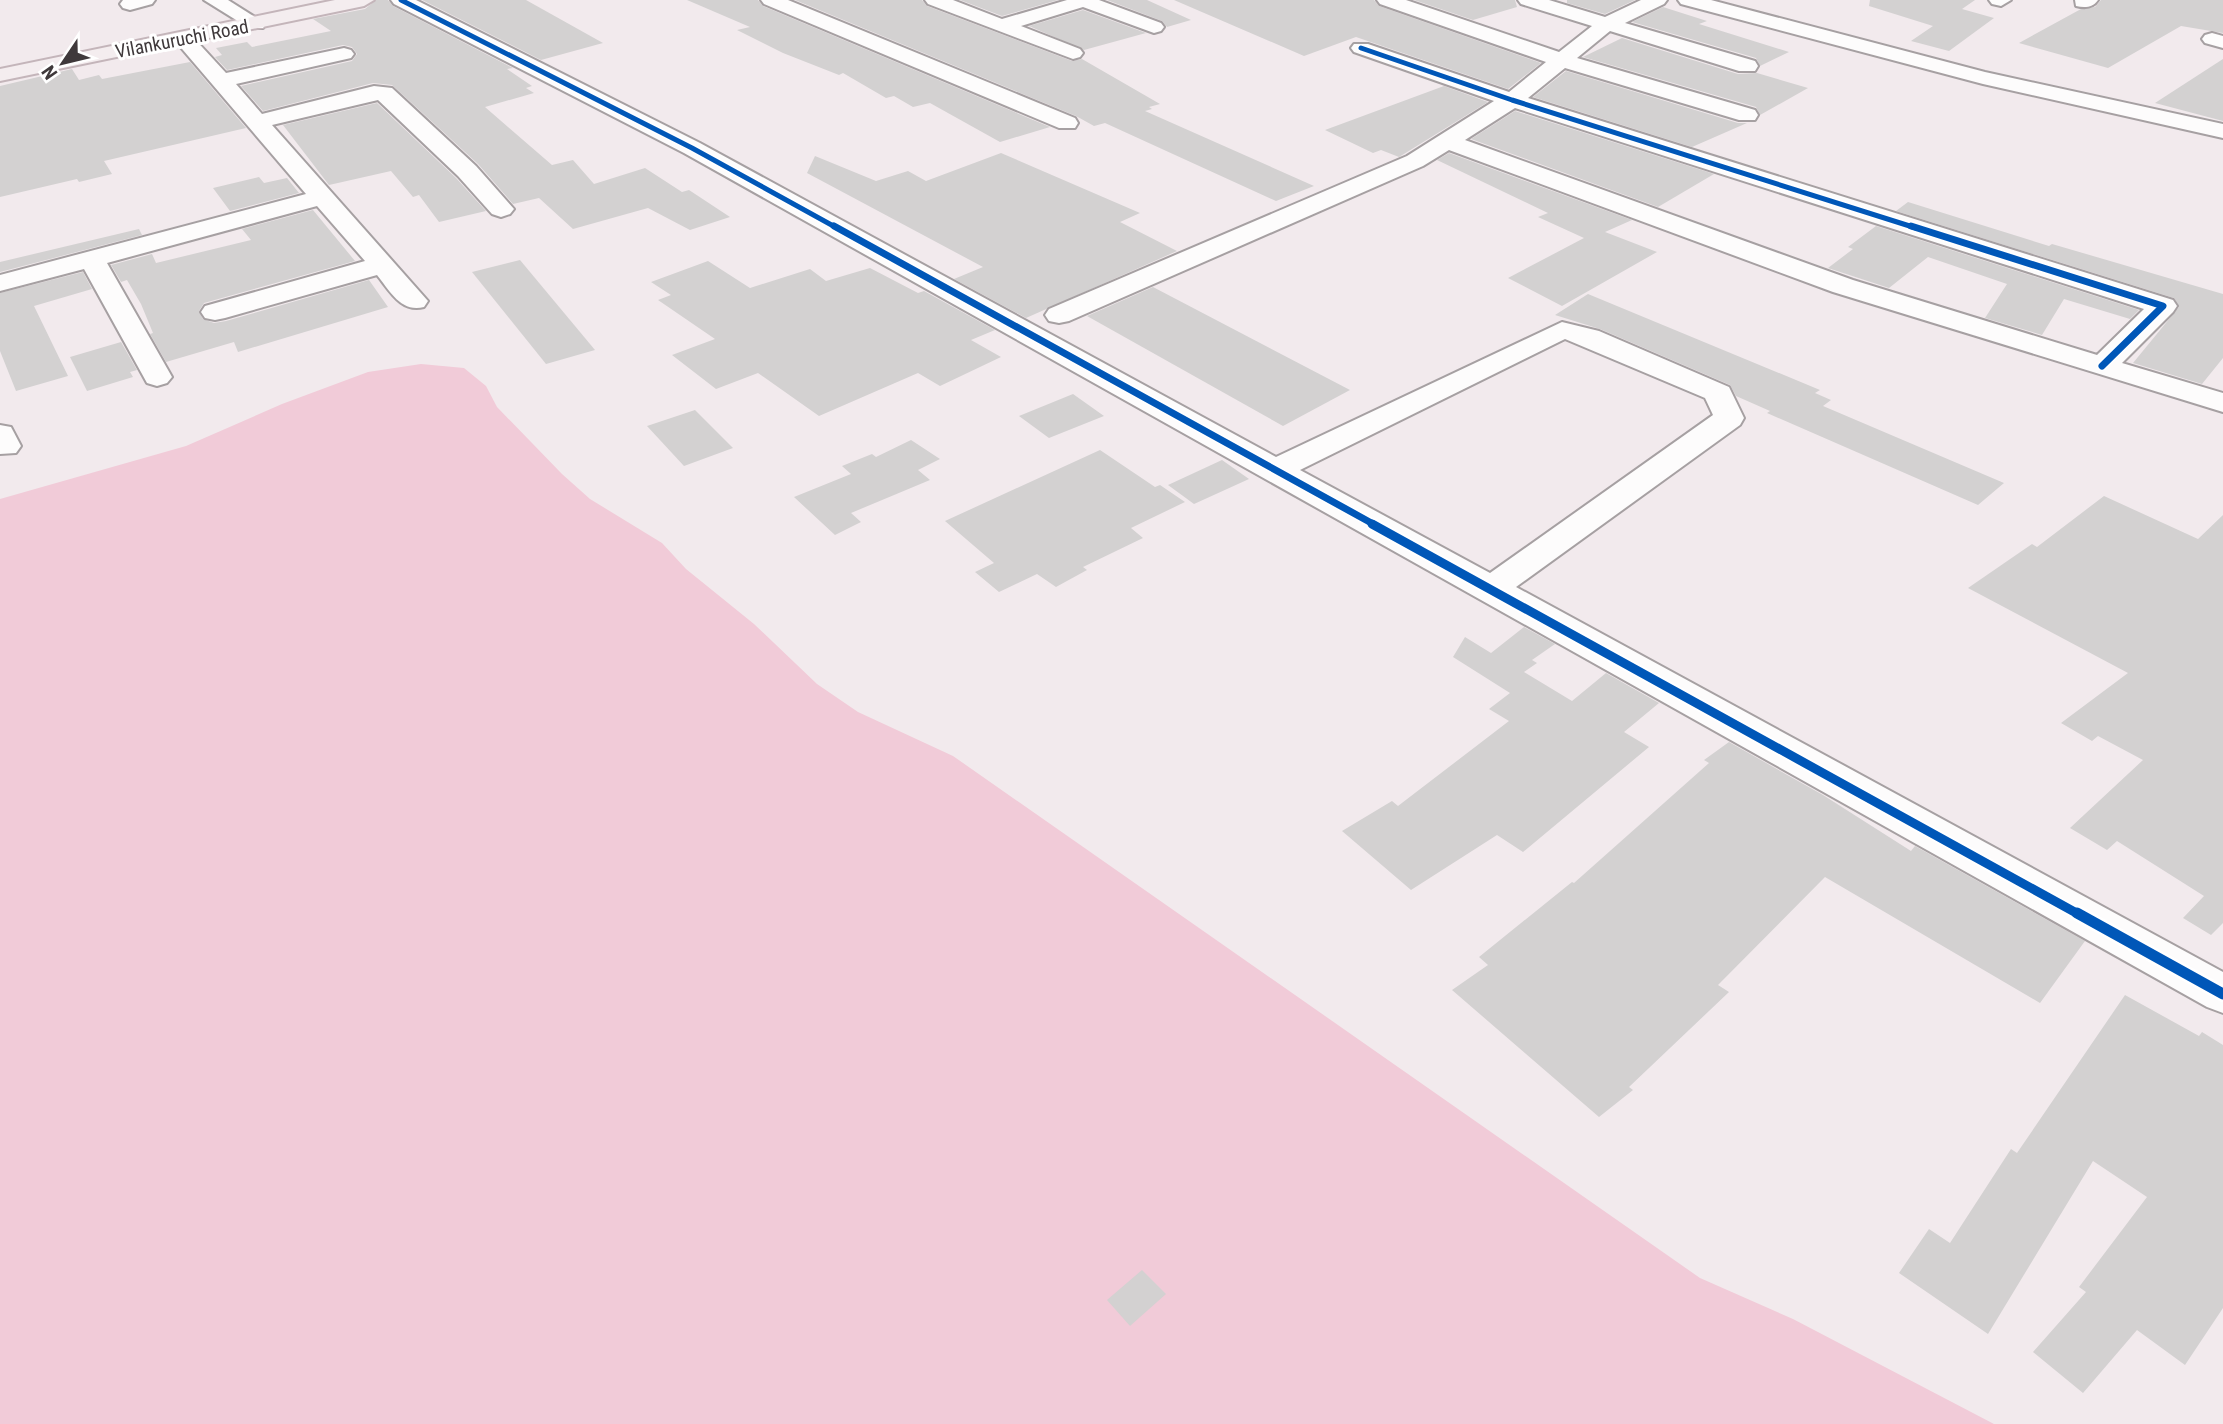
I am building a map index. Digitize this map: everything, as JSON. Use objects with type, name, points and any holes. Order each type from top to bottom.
[{"type":"main road","name":"Vilankuruchi Road","points":[[0,75],[364,0]]},
{"type":"street","points":[[214,0],[256,24]]},
{"type":"street","points":[[262,0],[292,16]]},
{"type":"street","points":[[401,0],[692,148],[2223,993]]},
{"type":"street","points":[[771,0],[1067,123]]},
{"type":"street","points":[[935,0],[1073,53]]},
{"type":"street","points":[[1001,26],[1084,0],[1154,27]]},
{"type":"street","points":[[1387,0],[1564,61],[1747,115]]},
{"type":"street","points":[[1528,0],[1747,66]]},
{"type":"street","points":[[1059,315],[1415,161],[1512,100],[1607,24],[1657,0]]},
{"type":"street","points":[[1688,0],[1983,78],[2223,131]]},
{"type":"street","points":[[184,39],[414,301]]},
{"type":"street","points":[[1361,48],[1512,100],[2164,306],[2102,366]]},
{"type":"street","points":[[221,81],[344,54]]},
{"type":"street","points":[[257,122],[374,93],[384,93],[467,171],[500,209]]},
{"type":"street","points":[[1446,141],[1843,286],[2223,403]]},
{"type":"street","points":[[0,284],[323,197]]},
{"type":"street","points":[[92,259],[157,377]]},
{"type":"street","points":[[215,312],[382,265]]},
{"type":"street","points":[[1276,469],[1562,330],[1589,337],[1718,393],[1730,418],[1491,589]]},
{"type":"shaded area","points":[[421,364],[464,368],[486,386],[497,407],[590,499],[662,543],[686,569],[754,624],[817,684],[858,712],[953,756],[1700,1278],[1793,1319],[1994,1424],[0,1424],[0,499],[186,446],[282,404],[368,372]]},
{"type":"building","points":[[376,0],[388,0],[393,6],[513,68],[507,69],[532,86],[526,88],[534,93],[485,107],[552,165],[573,160],[594,184],[645,168],[682,192],[689,190],[730,217],[690,230],[648,208],[573,229],[539,198],[513,204],[478,164],[392,85],[373,83],[263,111],[241,86],[352,61],[357,54],[352,47],[343,45],[227,70],[215,57],[222,55],[216,48],[247,42],[252,47],[331,31],[313,19],[365,9]]},
{"type":"building","points":[[422,0],[526,0],[603,43],[541,60]]},
{"type":"building","points":[[687,0],[758,0],[763,6],[1050,127],[1000,142],[930,103],[913,107],[894,96],[886,98],[843,73],[839,75],[783,53],[737,30],[750,27]]},
{"type":"building","points":[[795,0],[922,0],[927,6],[1072,61],[1082,59],[1160,104],[1145,111],[1314,186],[1276,201],[1105,123],[1094,126],[1076,116]]},
{"type":"building","points":[[960,0],[1058,0],[1002,16]]},
{"type":"building","points":[[1107,0],[1147,0],[1191,20],[1167,27],[1162,21]]},
{"type":"building","points":[[1174,0],[1374,0],[1379,6],[1541,63],[1508,89],[1356,37],[1304,56]]},
{"type":"building","points":[[1414,0],[1515,0],[1517,7],[1473,20]]},
{"type":"building","points":[[1567,0],[1635,0],[1605,14],[1567,3]]},
{"type":"building","points":[[1870,0],[1975,0],[1962,9],[1994,18],[1949,51],[1911,41],[1933,26],[1869,6]]},
{"type":"building","points":[[2101,0],[2223,0],[2223,33],[2181,26],[2108,68],[2019,43],[2081,9],[2095,7]]},
{"type":"building","points":[[1663,7],[1707,21],[1699,24],[1789,52],[1760,66],[1756,58],[1632,22]]},
{"type":"building","points":[[1083,10],[1146,33],[1084,50],[1029,26]]},
{"type":"building","points":[[1622,38],[1738,74],[1757,73],[1808,88],[1760,115],[1756,107],[1583,57]]},
{"type":"building","points":[[2223,59],[2223,121],[2155,103]]},
{"type":"building","points":[[190,62],[246,128],[104,161],[112,174],[79,182],[77,179],[0,197],[0,86],[72,69],[79,80],[99,75],[102,79]]},
{"type":"building","points":[[1566,71],[1738,123],[1747,123],[1692,147],[1533,97]]},
{"type":"building","points":[[1444,86],[1488,102],[1399,157],[1381,150],[1373,153],[1325,130]]},
{"type":"building","points":[[377,103],[456,178],[486,211],[439,222],[419,195],[413,197],[391,171],[329,185],[283,125]]},
{"type":"building","points":[[1515,111],[1714,174],[1658,207],[1471,139]]},
{"type":"building","points":[[1001,153],[1140,213],[1120,222],[1177,251],[1026,318],[954,279],[983,267],[807,173],[815,156],[876,181],[908,171],[926,181]]},
{"type":"building","points":[[1449,153],[1632,220],[1605,232],[1657,252],[1562,306],[1508,278],[1584,238],[1538,217],[1548,213],[1437,160]]},
{"type":"building","points":[[259,177],[264,183],[287,178],[299,193],[230,211],[213,188]]},
{"type":"building","points":[[1908,202],[2049,246],[2052,244],[2223,294],[2223,358],[2202,384],[2133,363],[2179,307],[2174,298],[1896,211]]},
{"type":"building","points":[[313,210],[355,261],[204,303],[199,311],[203,319],[214,323],[226,321],[369,280],[388,307],[238,352],[234,342],[166,362],[150,334],[153,333],[141,304],[127,280],[121,282],[111,265],[152,254],[156,263],[251,240],[242,229]]},
{"type":"building","points":[[1876,226],[2139,310],[2130,319],[2064,299],[2042,335],[1985,318],[2007,284],[1928,257],[1889,288],[1828,268],[1853,249],[1848,247]]},
{"type":"building","points":[[139,229],[142,235],[0,272],[0,262]]},
{"type":"building","points":[[520,260],[595,350],[546,364],[472,272]]},
{"type":"building","points":[[708,261],[750,288],[810,269],[826,281],[870,268],[918,293],[924,291],[995,330],[971,340],[1001,357],[940,386],[918,373],[819,416],[758,373],[716,389],[672,355],[715,339],[658,300],[671,295],[651,282]]},
{"type":"building","points":[[83,272],[92,289],[34,306],[68,376],[16,391],[0,351],[0,293]]},
{"type":"building","points":[[1153,287],[1350,390],[1283,426],[1087,316]]},
{"type":"building","points":[[1588,294],[1820,390],[1815,393],[1831,400],[1823,406],[2004,483],[1978,505],[1767,413],[1770,411],[1736,396],[1730,385],[1600,329],[1555,315]]},
{"type":"building","points":[[121,342],[137,370],[130,372],[133,377],[87,391],[70,357]]},
{"type":"building","points":[[1073,394],[1104,416],[1049,438],[1019,416]]},
{"type":"building","points":[[695,410],[733,448],[684,466],[647,426]]},
{"type":"building","points":[[911,440],[940,459],[918,470],[930,480],[851,513],[861,522],[835,535],[794,497],[851,474],[842,466],[872,454],[876,457]]},
{"type":"building","points":[[1100,450],[1155,487],[1160,485],[1185,502],[1131,528],[1143,538],[1083,567],[1087,570],[1056,587],[1037,574],[999,592],[975,572],[994,563],[945,521]]},
{"type":"building","points":[[1222,460],[1249,479],[1194,504],[1168,485]]},
{"type":"building","points":[[2104,496],[2198,539],[2223,515],[2223,923],[2211,935],[2183,918],[2204,896],[2117,841],[2107,850],[2070,828],[2143,760],[2098,736],[2092,741],[2061,723],[2128,673],[1968,588],[2032,544],[2037,547]]},
{"type":"building","points":[[1524,627],[1555,644],[1532,660],[1537,663],[1524,672],[1572,701],[1606,673],[1659,703],[1624,732],[1649,747],[1523,852],[1497,835],[1411,890],[1342,831],[1392,801],[1398,806],[1509,721],[1489,709],[1510,693],[1453,657],[1465,637],[1491,653]]},
{"type":"building","points":[[1729,742],[1823,795],[1911,851],[1915,846],[2085,941],[2040,1003],[1825,877],[1718,985],[1729,992],[1629,1087],[1633,1090],[1599,1117],[1452,990],[1488,965],[1479,957],[1574,883],[1709,763],[1704,760]]},
{"type":"building","points":[[2125,995],[2199,1036],[2202,1032],[2223,1045],[2223,1308],[2185,1365],[2137,1330],[2083,1393],[2033,1352],[2086,1292],[2079,1287],[2147,1197],[2093,1161],[1988,1334],[1899,1273],[1929,1229],[1950,1243],[2011,1149],[2017,1153]]},
{"type":"building","points":[[1142,1270],[1166,1294],[1130,1326],[1107,1300]]},
{"type":"cycle path","points":[[401,0],[692,148],[2223,994]]},
{"type":"cycle path","points":[[1361,48],[1512,100],[2163,306],[2102,366]]}]
